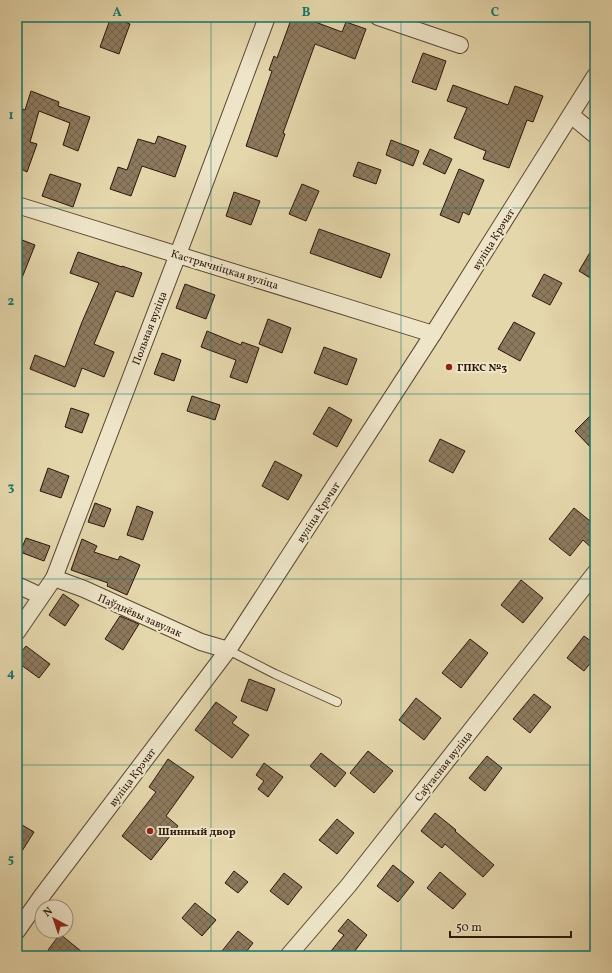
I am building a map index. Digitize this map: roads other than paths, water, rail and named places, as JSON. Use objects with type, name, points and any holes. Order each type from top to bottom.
[{"type":"street","name":"Польная вуліца","points":[[17,632],[54,578],[178,254],[266,17]]},
{"type":"street","points":[[378,17],[460,45]]},
{"type":"street","name":"вуліца Крэчат","points":[[17,930],[228,650],[433,334],[595,76]]},
{"type":"street","points":[[571,115],[595,135]]},
{"type":"street","name":"Кастрычніцкая вуліца","points":[[17,205],[433,334]]},
{"type":"street","name":"Саўгасная вуліца","points":[[288,956],[348,886],[595,573]]},
{"type":"street","name":"Паўднёвы завулак","points":[[54,578],[84,589],[201,642],[228,650]]},
{"type":"street","points":[[17,585],[42,596]]},
{"type":"lane","points":[[228,650],[275,674],[337,702]]},
{"type":"place","name":"ГПКС №3","points":[[449,367]]},
{"type":"place","name":"Шинный двор","points":[[150,831]]}]
